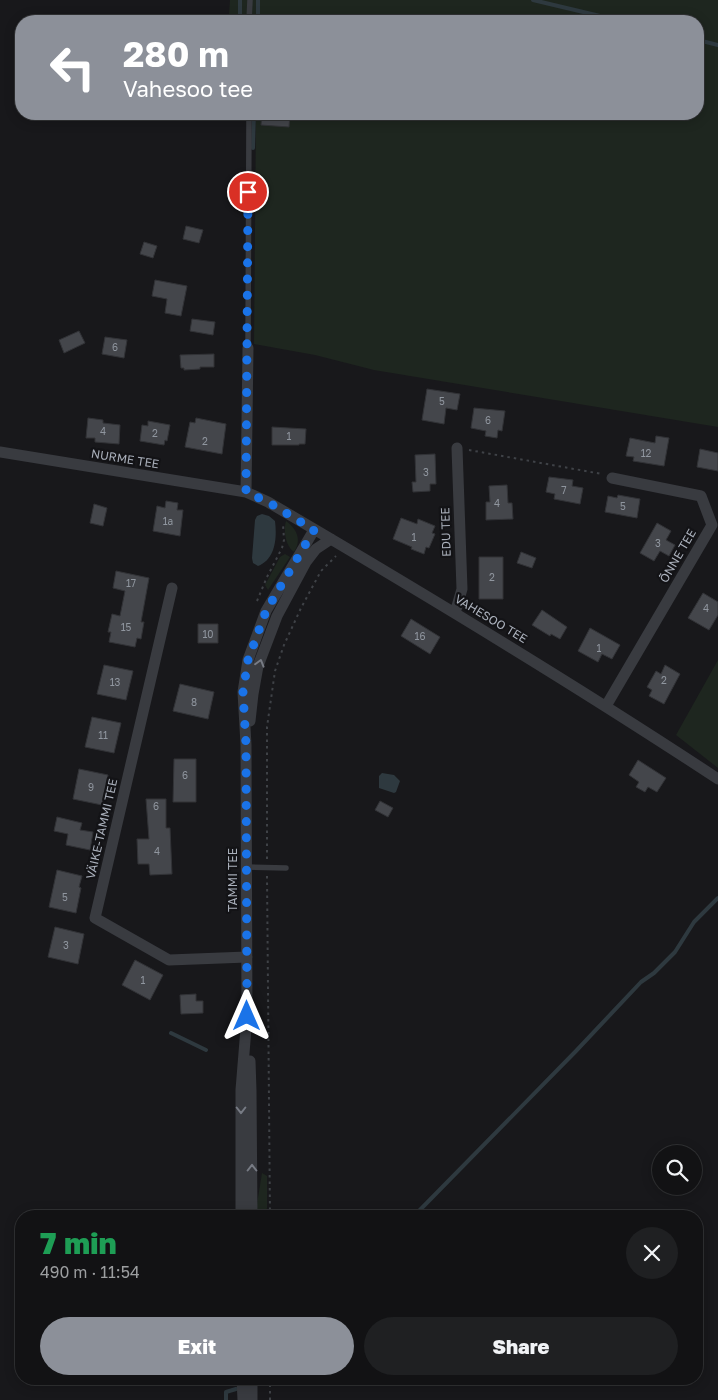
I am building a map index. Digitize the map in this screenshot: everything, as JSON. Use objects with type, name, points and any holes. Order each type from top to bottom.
[{"type":"street","points":[[246,492],[248,348]]},
{"type":"street","name":"EDU TEE","points":[[455,613],[462,589],[457,450]]},
{"type":"street","name":"NURME TEE","points":[[0,452],[246,492]]},
{"type":"street","name":"ÕNNE TEE","points":[[606,706],[712,525],[701,496],[612,478]]},
{"type":"street","name":"VAHESOO TEE","points":[[246,492],[288,513],[455,613],[606,706],[718,779]]},
{"type":"street","name":"TAMMI TEE","points":[[252,1210],[251,1091],[247,1016],[246,745],[243,692],[248,660],[266,611],[314,530]]},
{"type":"street","name":"TAMMI TEE","points":[[246,745],[256,676],[277,616],[306,562],[316,550],[331,539]]},
{"type":"street","name":"VÄIKE-TAMMI TEE","points":[[172,588],[95,918],[169,960],[247,956]]},
{"type":"street","name":"TAMMI TEE","points":[[241,1210],[242,1090],[247,1016]]},
{"type":"street","points":[[242,1385],[243,1400]]},
{"type":"street","points":[[252,1385],[252,1400]]},
{"type":"lane","points":[[249,15],[250,0]]},
{"type":"lane","points":[[248,348],[249,120]]},
{"type":"lane","points":[[247,866],[286,868]]},
{"type":"path","points":[[457,450],[470,450],[604,474],[612,478]]},
{"type":"path","points":[[256,606],[267,577],[282,548],[284,540],[283,522],[288,513]]},
{"type":"path","points":[[270,1385],[270,1400]]},
{"type":"shaded area","points":[[230,0],[718,0],[718,427],[374,370],[315,355],[254,344],[256,120],[704,120],[704,15],[229,15]]},
{"type":"shaded area","points":[[262,514],[269,516],[275,521],[276,534],[272,553],[264,563],[258,566],[253,563],[252,558],[255,520],[257,516]]},
{"type":"shaded area","points":[[286,521],[297,535],[298,543],[294,552],[291,550],[286,538]]},
{"type":"shaded area","points":[[285,554],[290,557],[268,590],[265,585],[280,557]]},
{"type":"shaded area","points":[[718,660],[718,768],[676,735]]},
{"type":"shaded area","points":[[382,773],[394,775],[400,781],[396,792],[379,788],[379,776]]},
{"type":"shaded area","points":[[262,1173],[267,1176],[266,1210],[257,1210]]},
{"type":"building","points":[[261,120],[290,120],[289,127],[261,125]]},
{"type":"building","points":[[186,226],[203,230],[199,243],[183,239]]},
{"type":"building","points":[[144,242],[157,246],[153,258],[140,254]]},
{"type":"building","points":[[155,280],[187,286],[181,316],[165,313],[167,299],[152,296]]},
{"type":"building","points":[[192,319],[215,322],[213,335],[190,331]]},
{"type":"building","points":[[79,331],[85,343],[64,353],[59,340]]},
{"type":"building","points":[[105,337],[127,340],[124,358],[102,354]]},
{"type":"building","points":[[214,354],[214,367],[184,370],[184,368],[181,368],[180,355]]},
{"type":"building","points":[[427,389],[460,394],[457,410],[446,408],[444,424],[422,420]]},
{"type":"building","points":[[474,408],[505,411],[502,431],[498,430],[497,438],[485,436],[486,431],[471,428]]},
{"type":"building","points":[[88,418],[103,420],[103,423],[120,425],[119,444],[95,442],[95,438],[86,438]]},
{"type":"building","points":[[196,418],[226,424],[222,454],[185,447],[190,422],[195,423]]},
{"type":"building","points":[[148,421],[170,425],[167,441],[165,440],[164,445],[140,441],[142,425],[148,426]]},
{"type":"building","points":[[272,427],[306,429],[305,444],[272,445]]},
{"type":"building","points":[[656,436],[669,438],[664,466],[633,461],[634,457],[626,456],[630,438],[655,443]]},
{"type":"building","points":[[700,449],[718,453],[718,471],[697,467]]},
{"type":"building","points":[[435,454],[436,484],[430,484],[430,491],[413,492],[412,482],[416,482],[415,455]]},
{"type":"building","points":[[549,477],[573,480],[572,486],[583,488],[580,504],[554,499],[555,494],[546,492]]},
{"type":"building","points":[[507,485],[508,503],[512,503],[513,519],[486,520],[486,502],[490,502],[489,486]]},
{"type":"building","points":[[618,495],[640,499],[637,518],[605,512],[608,496],[617,498]]},
{"type":"building","points":[[166,501],[178,503],[177,510],[183,510],[180,536],[153,531],[157,506],[165,508]]},
{"type":"building","points":[[94,504],[107,508],[103,526],[90,523]]},
{"type":"building","points":[[401,518],[417,524],[418,519],[435,526],[432,533],[435,534],[429,548],[426,547],[424,554],[393,539]]},
{"type":"building","points":[[657,523],[671,531],[666,540],[675,545],[669,556],[660,551],[654,561],[640,553]]},
{"type":"building","points":[[521,552],[536,558],[532,568],[517,563]]},
{"type":"building","points":[[479,557],[503,557],[503,599],[479,599]]},
{"type":"building","points":[[116,571],[149,578],[141,622],[144,622],[141,639],[137,638],[135,647],[109,642],[111,632],[108,632],[112,614],[120,616],[125,591],[113,588]]},
{"type":"building","points":[[703,593],[718,602],[718,615],[709,630],[688,618]]},
{"type":"building","points":[[542,610],[567,627],[560,639],[551,634],[550,636],[532,625]]},
{"type":"building","points":[[411,619],[440,637],[430,654],[401,636]]},
{"type":"building","points":[[198,624],[218,624],[218,643],[198,643]]},
{"type":"building","points":[[590,628],[620,645],[612,659],[602,654],[598,662],[578,651]]},
{"type":"building","points":[[104,665],[133,671],[126,700],[97,694]]},
{"type":"building","points":[[665,665],[680,674],[664,704],[649,696],[652,690],[647,687],[656,671],[661,674]]},
{"type":"building","points":[[180,684],[214,692],[208,719],[173,711]]},
{"type":"building","points":[[92,717],[121,723],[114,753],[85,747]]},
{"type":"building","points":[[174,759],[196,759],[196,802],[173,802]]},
{"type":"building","points":[[638,760],[666,778],[657,792],[648,787],[645,792],[636,787],[639,782],[629,775]]},
{"type":"building","points":[[79,769],[108,775],[102,805],[73,799]]},
{"type":"building","points":[[146,799],[166,799],[166,828],[170,828],[172,874],[150,875],[149,864],[138,864],[137,839],[149,839]]},
{"type":"building","points":[[380,801],[393,808],[388,817],[375,810]]},
{"type":"building","points":[[57,817],[82,823],[80,830],[93,832],[90,850],[66,845],[68,834],[54,831]]},
{"type":"building","points":[[57,870],[82,876],[76,913],[49,907]]},
{"type":"building","points":[[55,927],[84,934],[78,964],[48,957]]},
{"type":"building","points":[[135,960],[163,975],[150,1000],[122,985]]},
{"type":"building","points":[[196,994],[196,1001],[203,1001],[203,1013],[181,1014],[180,995]]},
{"type":"waterway","points":[[240,0],[240,15]]},
{"type":"waterway","points":[[258,0],[258,15]]},
{"type":"waterway","points":[[533,0],[596,15]]},
{"type":"waterway","points":[[704,42],[718,45]]},
{"type":"waterway","points":[[253,148],[254,120]]},
{"type":"waterway","points":[[420,1210],[641,982],[654,973],[675,952],[694,922],[718,898]]},
{"type":"waterway","points":[[171,1033],[206,1050]]},
{"type":"waterway","points":[[226,1400],[226,1392],[236,1389]]},
{"type":"route","points":[[247,1016],[246,745],[243,692],[248,660],[266,611],[314,530],[268,502],[246,492],[248,192]]}]
